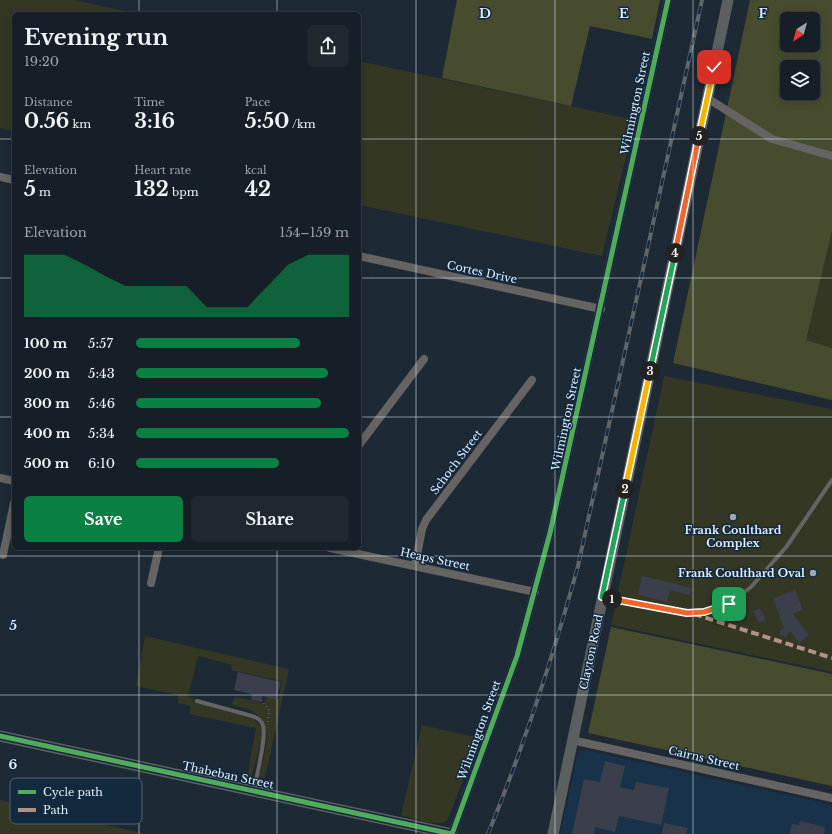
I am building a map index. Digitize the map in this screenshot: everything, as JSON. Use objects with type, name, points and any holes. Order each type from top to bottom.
[{"type":"street","name":"Wilmington Street","points":[[452,834],[517,656],[535,592],[566,466],[668,0]]},
{"type":"street","name":"Clayton Road","points":[[553,834],[728,0]]},
{"type":"street","points":[[707,98],[728,113],[772,139],[832,156]]},
{"type":"street","points":[[0,177],[12,180]]},
{"type":"street","name":"Cortes Drive","points":[[361,256],[601,309]]},
{"type":"street","points":[[361,442],[424,359]]},
{"type":"street","name":"Schoch Street","points":[[415,566],[422,529],[426,520],[532,380]]},
{"type":"street","points":[[0,478],[12,481]]},
{"type":"street","points":[[3,555],[12,512]]},
{"type":"street","points":[[151,583],[159,550]]},
{"type":"street","name":"Heaps Street","points":[[339,550],[535,592]]},
{"type":"street","name":"Thabeban Street","points":[[0,736],[452,834]]},
{"type":"street","name":"Cairns Street","points":[[572,740],[832,798]]},
{"type":"lane","points":[[602,597],[687,613],[704,612],[729,604],[751,587],[787,546],[832,480]]},
{"type":"lane","points":[[197,701],[256,717],[263,725],[264,728],[254,791]]},
{"type":"path","points":[[261,700],[269,710],[269,718],[264,728]]},
{"type":"shaded area","points":[[579,749],[832,805],[832,834],[560,834]]},
{"type":"green space","points":[[0,0],[74,0],[131,12],[12,12],[12,131],[0,128]]},
{"type":"green space","points":[[457,0],[660,0],[652,39],[590,26],[571,106],[442,78]]},
{"type":"green space","points":[[750,0],[832,0],[832,231],[806,340],[832,348],[832,400],[673,363]]},
{"type":"green space","points":[[361,61],[635,120],[602,256],[361,205]]},
{"type":"green space","points":[[832,231],[832,400],[793,391]]},
{"type":"green space","name":"Frank Coulthard Complex","points":[[664,376],[832,409],[832,672],[611,625]]},
{"type":"green space","points":[[611,627],[832,674],[832,786],[588,733]]},
{"type":"green space","points":[[145,636],[289,669],[265,778],[259,777],[266,741],[264,724],[260,717],[252,711],[231,705],[235,697],[264,704],[266,697],[278,700],[282,681],[231,670],[232,665],[198,656],[188,697],[196,699],[196,703],[254,719],[262,728],[261,741],[251,779],[247,778],[256,728],[189,714],[191,706],[178,703],[178,695],[136,686]]},
{"type":"green space","points":[[422,725],[479,738],[448,819],[439,823],[426,822],[401,815]]},
{"type":"green space","points":[[0,800],[10,802],[10,824],[103,824],[146,834],[0,834]]},
{"type":"building","points":[[642,576],[692,588],[690,595],[670,590],[667,602],[638,595]]},
{"type":"building","points":[[795,590],[803,610],[793,614],[809,635],[799,643],[790,631],[785,637],[779,635],[780,630],[784,628],[773,598]]},
{"type":"building","points":[[760,608],[766,620],[759,623],[753,611]]},
{"type":"building","points":[[238,672],[281,682],[276,700],[262,696],[261,702],[251,700],[252,694],[234,690]]},
{"type":"building","points":[[605,761],[625,766],[620,787],[634,790],[636,782],[669,788],[661,825],[619,816],[615,832],[595,827],[594,834],[572,834],[584,779],[600,782]]},
{"type":"building","points":[[800,821],[825,827],[824,834],[790,834],[792,824],[799,825]]},
{"type":"building","points":[[664,823],[688,828],[686,834],[662,834]]},
{"type":"railway","points":[[488,834],[514,768],[537,701],[578,566],[702,0]]},
{"type":"marked path","points":[[694,614],[832,658]]},
{"type":"cycle path","points":[[452,834],[517,656],[550,533],[668,0]]},
{"type":"cycle path","points":[[0,736],[452,834]]},
{"type":"place","name":"Frank Coulthard Complex","points":[[733,517]]},
{"type":"place","name":"Frank Coulthard Oval","points":[[813,573]]},
{"type":"route","points":[[714,67],[602,597],[670,612],[694,614],[716,609],[729,604]]}]
